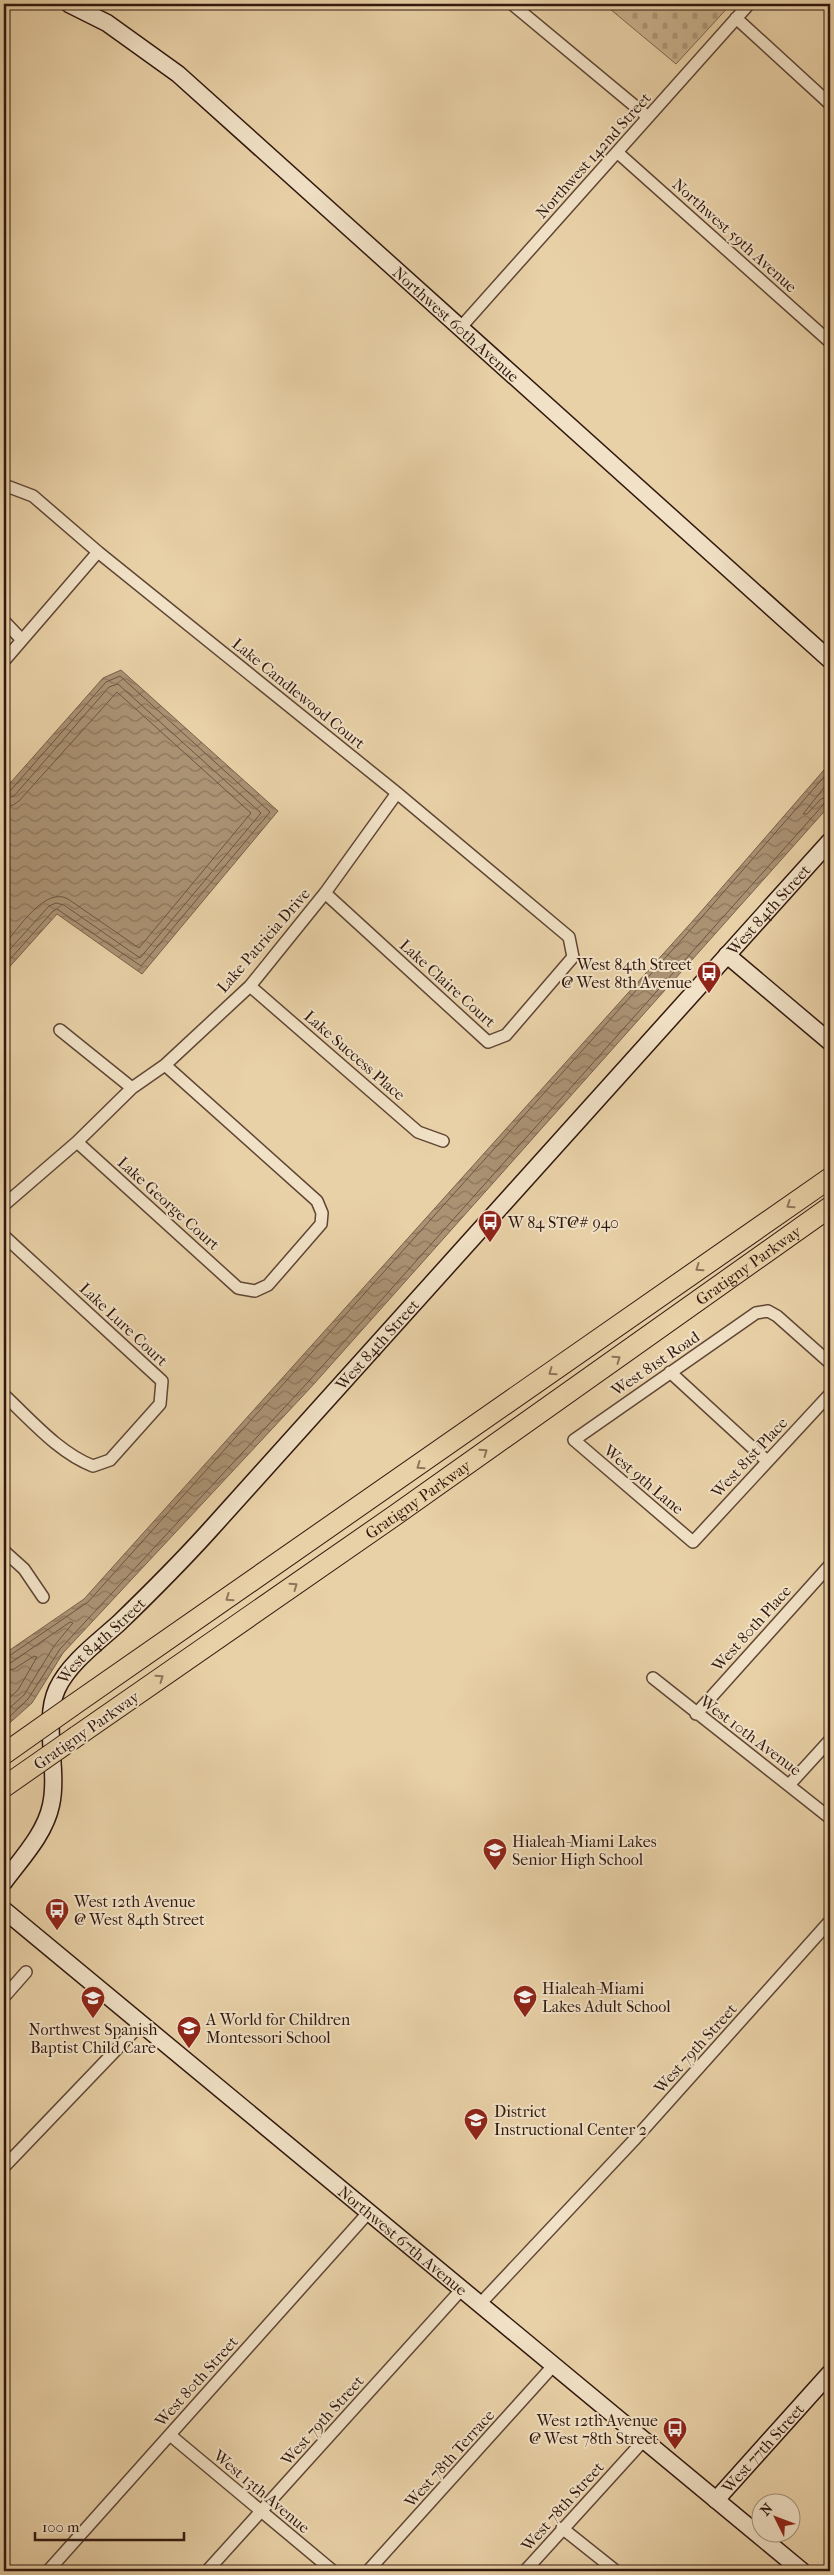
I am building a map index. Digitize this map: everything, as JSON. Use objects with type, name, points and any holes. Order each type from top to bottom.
[{"type":"highway","name":"Gratigny Parkway","points":[[4,1754],[380,1494],[830,1178]]},
{"type":"highway","name":"Gratigny Parkway","points":[[4,1787],[394,1516],[830,1207]]},
{"type":"street","name":"Northwest 60th Avenue","points":[[70,4],[107,23],[178,74],[830,660]]},
{"type":"street","points":[[512,4],[648,117]]},
{"type":"street","name":"Northwest 142nd Street","points":[[461,327],[749,4]]},
{"type":"street","points":[[736,18],[830,104]]},
{"type":"street","name":"Northwest 59th Avenue","points":[[617,152],[830,342]]},
{"type":"street","name":"Lake Candlewood Court","points":[[4,485],[33,496],[98,552],[397,793],[569,937]]},
{"type":"street","points":[[4,661],[98,552]]},
{"type":"street","points":[[4,621],[22,640]]},
{"type":"street","name":"Lake Patricia Drive","points":[[4,1205],[77,1142],[132,1088],[165,1065],[250,986],[325,893],[397,793]]},
{"type":"street","name":"West 84th Street","points":[[4,1882],[42,1830],[51,1805],[53,1774],[52,1703],[58,1688],[72,1668],[202,1538],[830,841]]},
{"type":"street","name":"Lake Claire Court","points":[[325,893],[488,1042],[506,1035],[573,957],[569,937]]},
{"type":"street","points":[[726,955],[828,1035]]},
{"type":"street","name":"Lake Success Place","points":[[250,986],[418,1132],[443,1141]]},
{"type":"street","points":[[60,1030],[132,1088]]},
{"type":"street","name":"Lake George Court","points":[[77,1142],[238,1288],[255,1291],[268,1285],[321,1224],[322,1213],[317,1201],[165,1065]]},
{"type":"street","name":"Lake Lure Court","points":[[4,1236],[162,1381],[160,1404],[110,1460],[93,1466],[80,1461],[66,1451],[4,1395]]},
{"type":"street","name":"West 81st Road","points":[[574,1440],[756,1313],[768,1311],[777,1316],[830,1363]]},
{"type":"street","points":[[670,1372],[767,1461]]},
{"type":"street","name":"West 81st Place","points":[[693,1542],[830,1394]]},
{"type":"street","name":"West 9th Lane","points":[[574,1440],[693,1542]]},
{"type":"street","points":[[4,1551],[24,1569],[43,1597]]},
{"type":"street","name":"West 80th Place","points":[[696,1714],[830,1565]]},
{"type":"street","name":"West 10th Avenue","points":[[653,1678],[696,1714],[790,1785],[830,1818]]},
{"type":"street","points":[[790,1785],[830,1740]]},
{"type":"street","name":"Northwest 67th Avenue","points":[[4,1910],[140,2025],[802,2571]]},
{"type":"street","name":"West 79th Street","points":[[479,2305],[634,2140],[830,1921]]},
{"type":"street","points":[[4,1997],[26,1972]]},
{"type":"street","points":[[4,2167],[140,2025]]},
{"type":"street","name":"West 80th Street","points":[[48,2571],[368,2213]]},
{"type":"street","name":"West 79th Street","points":[[208,2571],[461,2290]]},
{"type":"street","name":"West 78th Terrace","points":[[368,2571],[553,2366]]},
{"type":"street","name":"West 77th Street","points":[[716,2500],[830,2373]]},
{"type":"street","name":"West 13th Avenue","points":[[170,2435],[333,2571]]},
{"type":"street","name":"West 78th Street","points":[[525,2571],[562,2528],[644,2440]]},
{"type":"street","points":[[562,2528],[616,2571]]},
{"type":"green space","points":[[604,4],[731,4],[676,64]]},
{"type":"water","points":[[121,670],[278,811],[142,974],[57,914],[4,973],[4,790],[103,678]]},
{"type":"water","points":[[830,763],[830,805],[313,1385],[63,1653],[32,1703],[4,1728],[4,1654],[84,1599],[698,915]]},
{"type":"place","name":"West 84th Street @ West 8th Avenue","points":[[709,994]]},
{"type":"place","name":"W 84 ST@# 940","points":[[490,1243]]},
{"type":"place","name":"Hialeah-Miami Lakes Senior High School","points":[[495,1871]]},
{"type":"place","name":"West 12th Avenue @ West 84th Street","points":[[57,1931]]},
{"type":"place","name":"Hialeah-Miami Lakes Adult School","points":[[525,2018]]},
{"type":"place","name":"Northwest Spanish Baptist Child Care","points":[[93,2019]]},
{"type":"place","name":"A World for Children Montessori School","points":[[189,2049]]},
{"type":"place","name":"District Instructional Center 2","points":[[476,2141]]},
{"type":"place","name":"West 12th Avenue @ West 78th Street","points":[[675,2450]]}]
